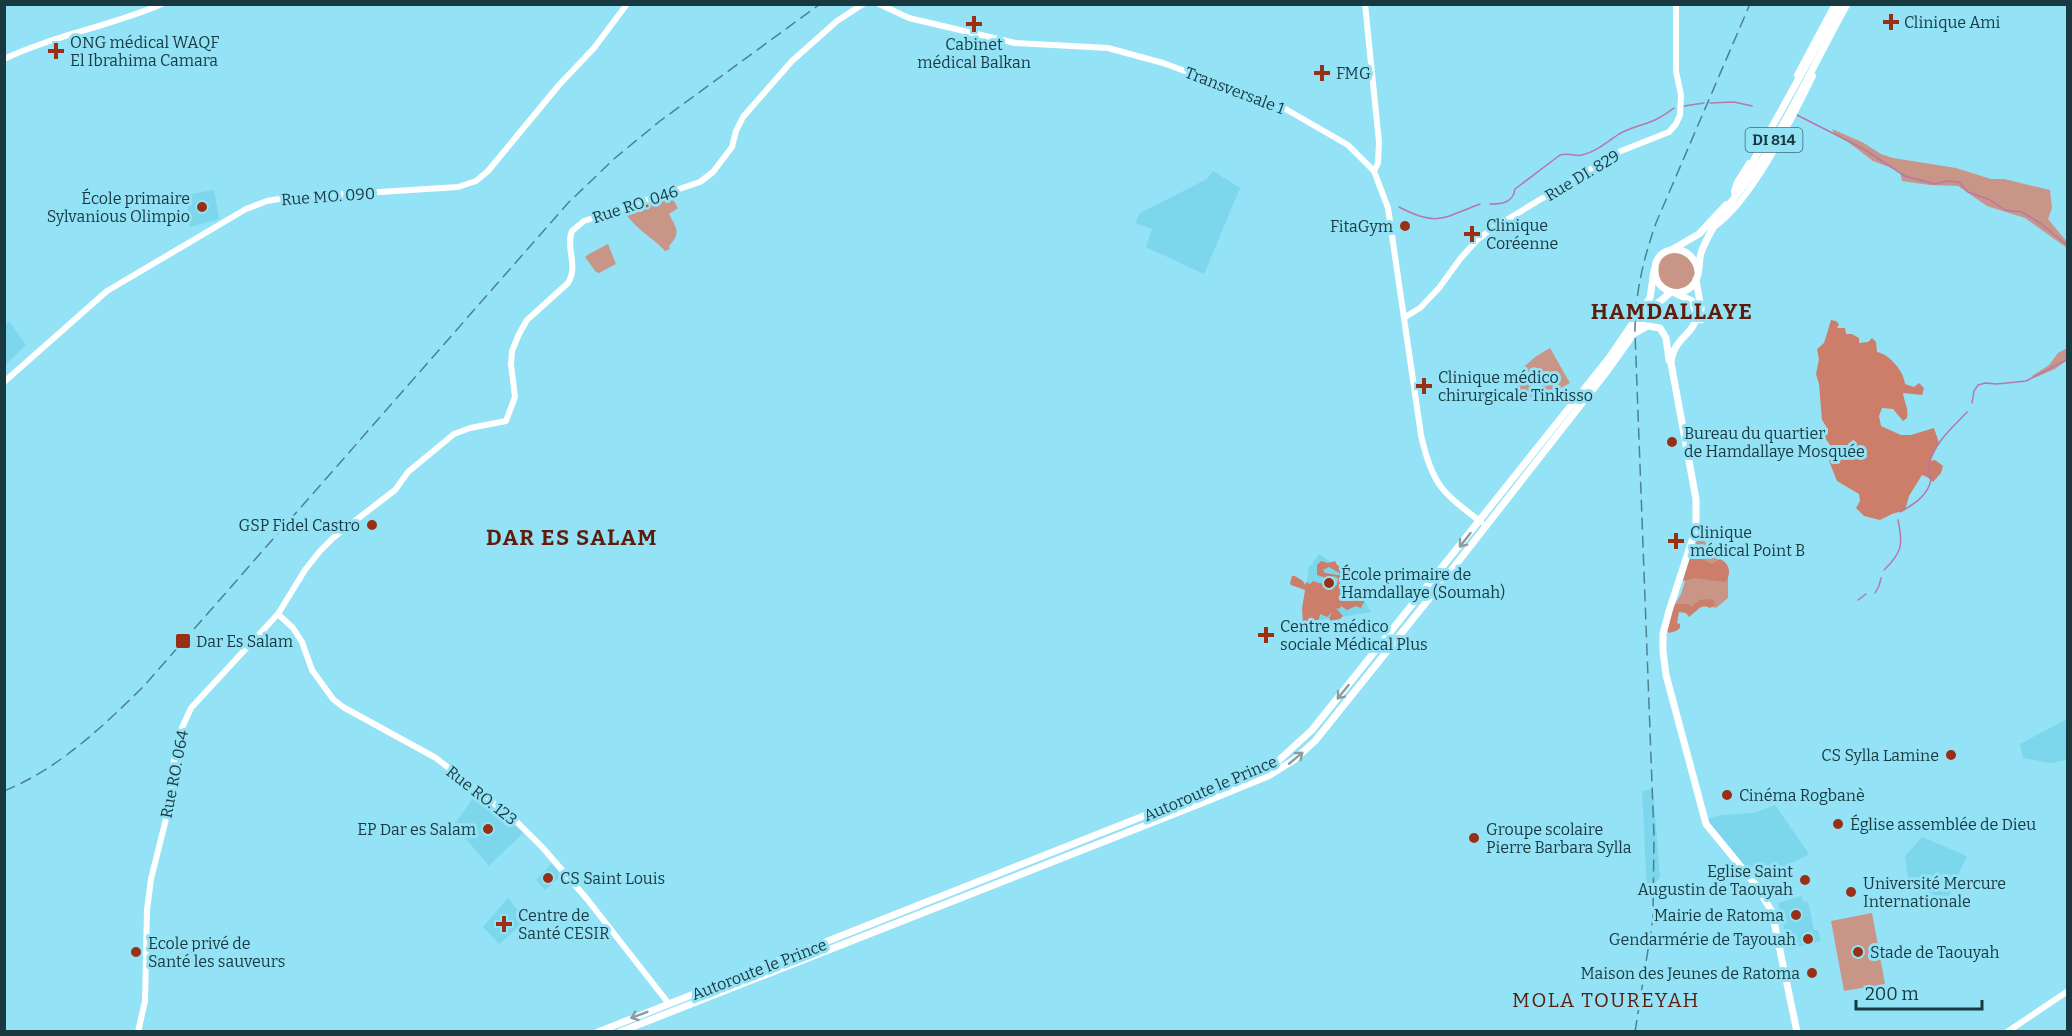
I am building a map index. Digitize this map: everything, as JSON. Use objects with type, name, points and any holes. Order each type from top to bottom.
[{"type":"main road","name":"DI 814","points":[[1671,250],[1699,234],[1732,199],[1840,4]]},
{"type":"main road","name":"DI 814","points":[[1698,271],[1701,254],[1714,227],[1764,157],[1849,4]]},
{"type":"main road","points":[[1674,378],[1678,351],[1701,322],[1696,280],[1698,271],[1693,257],[1679,249],[1671,250],[1659,258],[1654,272],[1659,285],[1692,302],[1697,316],[1693,328],[1678,342],[1671,363],[1697,512],[1696,528],[1669,611],[1664,634],[1663,651],[1666,675],[1706,824],[1756,885],[1772,912],[1797,1032]]},
{"type":"main road","name":"Autoroute le Prince","points":[[620,1032],[1202,803],[1268,776],[1294,760],[1327,727],[1609,358],[1650,298],[1654,272]]},
{"type":"main road","points":[[1673,292],[1690,288],[1696,280]]},
{"type":"main road","name":"Autoroute le Prince","points":[[598,1032],[1120,827],[1278,761],[1312,730],[1483,523],[1635,333],[1652,308],[1673,292]]},
{"type":"main road","points":[[1635,333],[1653,326],[1663,332],[1674,378]]},
{"type":"street","points":[[4,58],[48,41],[136,15],[162,4]]},
{"type":"street","name":"Rue MO. 090","points":[[4,382],[107,291],[246,209],[267,201],[285,198],[458,187],[476,181],[504,154],[559,85],[594,48],[627,4]]},
{"type":"street","name":"Rue RO. 046","points":[[395,490],[408,472],[454,434],[470,428],[506,421],[515,397],[511,364],[512,351],[527,320],[572,278],[573,262],[570,239],[572,231],[584,220],[700,182],[713,172],[732,147],[736,131],[744,117],[792,61],[837,21],[863,4]]},
{"type":"street","name":"Transversale 1","points":[[879,4],[909,18],[1015,43],[1108,48],[1163,63],[1282,107],[1348,144],[1374,171],[1388,208],[1426,462],[1438,485],[1455,502],[1483,523]]},
{"type":"street","points":[[1365,4],[1379,142],[1378,163],[1374,171]]},
{"type":"street","name":"Rue DI. 829","points":[[1405,317],[1420,308],[1439,288],[1478,239],[1621,151],[1669,132],[1676,124],[1680,115],[1681,95],[1676,72],[1676,4]]},
{"type":"street","points":[[1732,199],[1737,182],[1761,144],[1835,4]]},
{"type":"street","name":"Rue RO. 064","points":[[138,1032],[147,981],[147,910],[151,879],[170,803],[175,752],[181,730],[191,708],[278,614],[305,570],[320,551],[334,537],[395,490]]},
{"type":"street","name":"Rue RO. 123","points":[[278,614],[294,628],[302,642],[312,670],[333,699],[343,707],[436,758],[515,820],[543,848],[587,899],[669,1004]]},
{"type":"street","points":[[2007,1032],[2067,991]]},
{"type":"shaded area","points":[[1832,129],[1893,158],[1956,168],[1991,179],[2004,179],[2050,190],[2052,208],[2048,219],[2067,242],[2067,248],[2025,218],[1987,206],[1958,186],[1902,181],[1900,171],[1873,161],[1835,135]]},
{"type":"shaded area","points":[[1213,171],[1240,188],[1204,274],[1146,247],[1152,229],[1135,223],[1140,213],[1207,179]]},
{"type":"shaded area","name":"École primaire Sylvanious Olimpio","points":[[214,190],[219,219],[190,227],[186,195]]},
{"type":"shaded area","points":[[671,196],[678,208],[669,214],[676,227],[676,234],[669,246],[670,249],[665,251],[636,226],[625,210],[630,206]]},
{"type":"shaded area","points":[[608,244],[616,264],[599,273],[596,272],[585,257]]},
{"type":"shaded area","points":[[1676,252],[1683,253],[1689,258],[1694,264],[1694,278],[1689,284],[1683,289],[1676,290],[1669,289],[1663,284],[1658,278],[1657,271],[1658,264],[1663,258],[1669,253]]},
{"type":"shaded area","points":[[1831,320],[1839,324],[1837,328],[1845,328],[1846,334],[1859,338],[1859,343],[1868,342],[1872,338],[1876,342],[1877,352],[1882,353],[1895,364],[1905,384],[1914,387],[1919,383],[1924,388],[1922,395],[1903,393],[1907,418],[1903,421],[1893,409],[1882,408],[1879,416],[1881,426],[1901,435],[1911,435],[1934,428],[1939,443],[1930,461],[1935,460],[1943,466],[1941,473],[1933,482],[1922,475],[1909,496],[1905,510],[1880,520],[1864,516],[1856,508],[1860,501],[1859,494],[1837,481],[1829,461],[1832,449],[1825,438],[1826,426],[1822,420],[1816,374],[1819,359],[1817,349],[1824,343]]},
{"type":"shaded area","points":[[9,321],[26,345],[5,365],[5,325]]},
{"type":"shaded area","points":[[1550,348],[1570,383],[1542,398],[1536,393],[1530,397],[1519,389],[1511,378],[1535,357]]},
{"type":"shaded area","points":[[2067,348],[2067,360],[2055,369],[2034,378],[2032,376],[2049,365],[2058,353]]},
{"type":"shaded area","points":[[1703,540],[1710,546],[1728,576],[1728,598],[1716,608],[1709,606],[1691,609],[1675,604],[1693,561],[1691,552],[1697,541]]},
{"type":"shaded area","name":"École primaire de Hamdallaye (Soumah)","points":[[1319,554],[1341,569],[1371,612],[1304,623],[1308,569]]},
{"type":"shaded area","points":[[1696,556],[1712,564],[1720,559],[1723,561],[1728,566],[1729,573],[1725,582],[1695,578],[1683,581],[1689,559]]},
{"type":"shaded area","name":"École primaire de Hamdallaye (Soumah)","points":[[1321,561],[1328,563],[1335,561],[1344,569],[1344,572],[1341,574],[1329,567],[1323,570],[1325,573],[1344,576],[1343,581],[1346,583],[1351,581],[1359,594],[1366,598],[1361,608],[1356,606],[1347,610],[1341,606],[1340,609],[1336,608],[1343,616],[1340,619],[1331,621],[1329,618],[1332,612],[1327,617],[1320,614],[1318,623],[1307,624],[1303,622],[1302,609],[1305,590],[1290,583],[1292,576],[1295,576],[1305,585],[1306,582],[1310,584],[1313,581],[1337,585],[1338,578],[1333,576],[1329,579],[1317,575],[1317,565]]},
{"type":"shaded area","points":[[1700,600],[1714,600],[1715,605],[1710,608],[1703,605],[1689,617],[1686,613],[1679,612],[1677,623],[1680,624],[1680,628],[1669,633],[1666,630],[1673,604],[1688,604],[1691,607]]},
{"type":"shaded area","points":[[2067,719],[2067,760],[2050,763],[2023,758],[2020,744]]},
{"type":"shaded area","points":[[1653,789],[1660,877],[1647,892],[1642,791]]},
{"type":"shaded area","name":"EP Dar es Salam","points":[[475,795],[523,833],[489,866],[454,825]]},
{"type":"shaded area","points":[[1775,805],[1809,854],[1757,881],[1748,874],[1706,819],[1722,815],[1754,813]]},
{"type":"shaded area","points":[[1922,837],[1967,856],[1947,900],[1909,884],[1905,856]]},
{"type":"shaded area","name":"CS Saint Louis","points":[[551,864],[562,875],[545,890],[536,880]]},
{"type":"shaded area","name":"Mairie de Ratoma","points":[[1802,896],[1803,902],[1808,901],[1814,930],[1818,930],[1821,941],[1789,949],[1778,903]]},
{"type":"shaded area","name":"Centre de Santé CESIR","points":[[508,898],[526,921],[499,944],[483,927]]},
{"type":"shaded area","name":"Stade de Taouyah","points":[[1872,913],[1885,984],[1844,991],[1831,921]]},
{"type":"waterway","points":[[1710,103],[1734,102],[1752,106]]},
{"type":"waterway","points":[[1684,106],[1704,103]]},
{"type":"waterway","points":[[1490,204],[1509,200],[1515,189],[1560,155],[1592,152],[1623,132],[1657,119],[1674,108]]},
{"type":"waterway","points":[[1797,115],[1862,148],[1905,176],[1935,184],[1947,181],[1959,182],[1968,192],[1990,200],[2005,210],[2022,212],[2040,223],[2068,246]]},
{"type":"waterway","points":[[1399,207],[1432,219],[1448,216],[1480,204]]},
{"type":"waterway","points":[[1972,403],[1974,391],[1978,385],[2026,381],[2068,359]]},
{"type":"waterway","points":[[1900,512],[1924,495],[1930,485],[1931,457],[1944,436],[1967,412]]},
{"type":"waterway","points":[[1884,570],[1895,558],[1900,547],[1901,535],[1898,520]]},
{"type":"waterway","points":[[1875,593],[1881,578]]},
{"type":"waterway","points":[[1858,600],[1866,594]]},
{"type":"railway","points":[[4,791],[44,771],[62,758],[96,731],[144,686],[568,203],[615,158],[660,121],[820,4]]},
{"type":"railway","points":[[1635,1032],[1653,918],[1654,837],[1635,333],[1636,305],[1647,250],[1656,223],[1750,4]]},
{"type":"place","name":"Clinique Ami","points":[[1891,22]]},
{"type":"place","name":"Cabinet médical Balkan","points":[[974,24]]},
{"type":"place","name":"ONG médical WAQF El Ibrahima Camara","points":[[56,51]]},
{"type":"place","name":"FMG","points":[[1322,73]]},
{"type":"place","name":"École primaire Sylvanious Olimpio","points":[[202,207]]},
{"type":"place","name":"FitaGym","points":[[1405,226]]},
{"type":"place","name":"Clinique Coréenne","points":[[1472,234]]},
{"type":"place","name":"Clinique médico chirurgicale Tinkisso","points":[[1424,386]]},
{"type":"place","name":"Bureau du quartier de Hamdallaye Mosquée","points":[[1672,442]]},
{"type":"place","name":"GSP Fidel Castro","points":[[372,525]]},
{"type":"place","name":"Clinique médical Point B","points":[[1676,541]]},
{"type":"place","name":"École primaire de Hamdallaye (Soumah)","points":[[1329,583]]},
{"type":"place","name":"Centre médico sociale Médical Plus","points":[[1266,635]]},
{"type":"place","name":"Dar Es Salam","points":[[183,641]]},
{"type":"place","name":"CS Sylla Lamine","points":[[1951,755]]},
{"type":"place","name":"Cinéma Rogbanè","points":[[1727,795]]},
{"type":"place","name":"Église assemblée de Dieu","points":[[1838,824]]},
{"type":"place","name":"EP Dar es Salam","points":[[488,829]]},
{"type":"place","name":"Groupe scolaire Pierre Barbara Sylla","points":[[1474,838]]},
{"type":"place","name":"CS Saint Louis","points":[[548,878]]},
{"type":"place","name":"Eglise Saint Augustin de Taouyah","points":[[1805,880]]},
{"type":"place","name":"Université Mercure Internationale","points":[[1851,892]]},
{"type":"place","name":"Mairie de Ratoma","points":[[1796,915]]},
{"type":"place","name":"Centre de Santé CESIR","points":[[504,924]]},
{"type":"place","name":"Gendarmérie de Tayouah","points":[[1808,939]]},
{"type":"place","name":"Ecole privé de Santé les sauveurs","points":[[136,952]]},
{"type":"place","name":"Stade de Taouyah","points":[[1858,952]]},
{"type":"place","name":"Maison des Jeunes de Ratoma","points":[[1812,973]]},
{"type":"district","name":"HAMDALLAYE","points":[[1672,311]]},
{"type":"district","name":"DAR ES SALAM","points":[[572,537]]},
{"type":"district","name":"MOLA TOUREYAH","points":[[1606,1000]]}]
